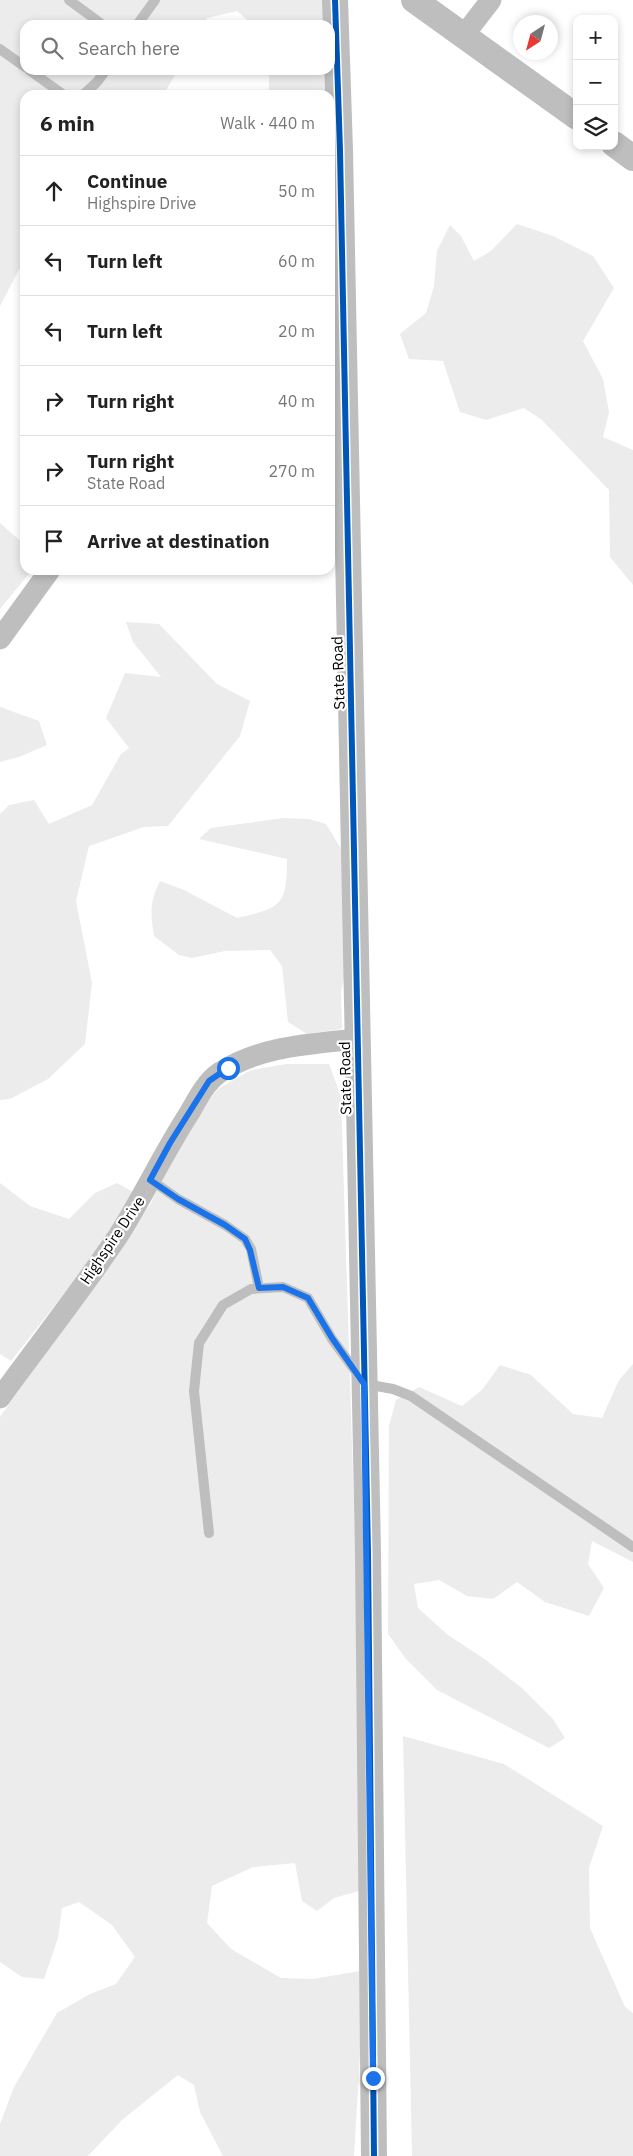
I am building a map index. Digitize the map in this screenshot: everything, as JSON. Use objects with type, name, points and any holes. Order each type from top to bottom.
[{"type":"street","name":"State Road","points":[[335,0],[336,291],[357,1039],[364,1384],[374,2156]]},
{"type":"street","points":[[414,0],[573,114]]},
{"type":"street","points":[[464,35],[492,0]]},
{"type":"street","points":[[0,639],[46,575]]},
{"type":"street","name":"Highspire Drive","points":[[0,1398],[116,1238],[175,1135],[209,1081],[228,1068],[258,1055],[299,1045],[357,1039]]},
{"type":"lane","points":[[69,0],[96,20]]},
{"type":"lane","points":[[141,20],[155,0]]},
{"type":"lane","points":[[0,49],[20,63]]},
{"type":"lane","points":[[37,75],[57,90]]},
{"type":"lane","points":[[88,90],[102,75]]},
{"type":"lane","points":[[150,1180],[245,1239],[252,1256],[259,1288]]},
{"type":"lane","points":[[210,1533],[194,1391],[199,1343],[223,1305],[251,1289],[283,1287],[308,1298],[332,1338],[364,1384],[393,1389],[411,1396],[633,1547]]},
{"type":"shaded area","points":[[0,0],[328,0],[329,20],[247,20],[237,11],[207,18],[206,20],[20,20],[20,75],[175,75],[166,90],[20,90],[20,268],[0,306]]},
{"type":"shaded area","points":[[269,75],[327,75],[326,90],[269,90]]},
{"type":"shaded area","points":[[517,224],[553,236],[593,256],[614,288],[583,341],[603,379],[609,412],[603,437],[633,450],[633,585],[610,557],[609,490],[542,420],[524,408],[486,420],[460,412],[443,361],[409,359],[400,334],[426,313],[434,286],[437,251],[450,225],[461,236],[474,261],[491,251]]},
{"type":"shaded area","points":[[0,523],[20,541],[20,575],[28,575],[0,609]]},
{"type":"shaded area","points":[[126,622],[159,624],[217,684],[250,701],[240,736],[168,826],[144,827],[89,846],[76,901],[92,983],[85,1044],[48,1079],[10,1099],[0,1100],[0,814],[9,805],[34,800],[49,824],[92,805],[121,754],[129,748],[106,718],[125,673],[161,677],[133,642]]},
{"type":"shaded area","points":[[0,707],[39,721],[47,745],[19,757],[0,762]]},
{"type":"shaded area","points":[[284,818],[309,819],[326,824],[343,852],[345,974],[341,992],[342,1029],[307,1034],[288,1022],[282,966],[270,950],[225,951],[192,958],[179,955],[154,936],[152,907],[154,895],[160,881],[184,890],[237,918],[263,911],[278,902],[283,896],[285,887],[287,859],[199,839],[211,828]]},
{"type":"shaded area","points":[[286,1064],[329,1064],[341,1096],[356,1571],[359,1891],[334,1898],[317,1911],[302,1901],[295,1863],[253,1867],[212,1886],[207,1923],[231,1949],[281,1978],[313,1979],[365,1970],[354,2156],[223,2156],[200,2112],[194,2085],[178,2075],[122,2120],[88,2156],[0,2156],[0,2124],[14,2087],[57,2013],[90,1994],[116,1984],[135,1957],[112,1925],[79,1902],[62,1908],[58,1938],[44,1979],[22,1977],[0,1962],[0,1417],[151,1203],[184,1133],[218,1089],[251,1070]]},
{"type":"shaded area","points":[[0,1183],[30,1206],[69,1219],[95,1193],[117,1183],[133,1192],[116,1228],[11,1361],[0,1354]]},
{"type":"shaded area","points":[[633,1364],[633,1562],[592,1541],[588,1564],[604,1588],[589,1616],[545,1602],[517,1582],[493,1599],[467,1596],[439,1580],[414,1584],[418,1608],[448,1635],[483,1658],[522,1688],[553,1719],[565,1738],[549,1748],[437,1690],[406,1659],[388,1634],[389,1426],[396,1400],[419,1387],[462,1406],[482,1390],[500,1365],[531,1375],[573,1414],[602,1418],[619,1380]]},
{"type":"shaded area","points":[[403,1736],[504,1764],[603,1826],[589,1868],[590,1928],[625,2007],[633,2013],[633,2156],[412,2156]]},
{"type":"cycle path","points":[[335,0],[340,150],[368,1553],[374,2156]]},
{"type":"route","points":[[228,1068],[209,1081],[170,1143],[150,1180],[245,1239],[254,1262],[259,1288],[283,1287],[308,1298],[332,1338],[364,1384],[369,1628],[373,2078]]}]
